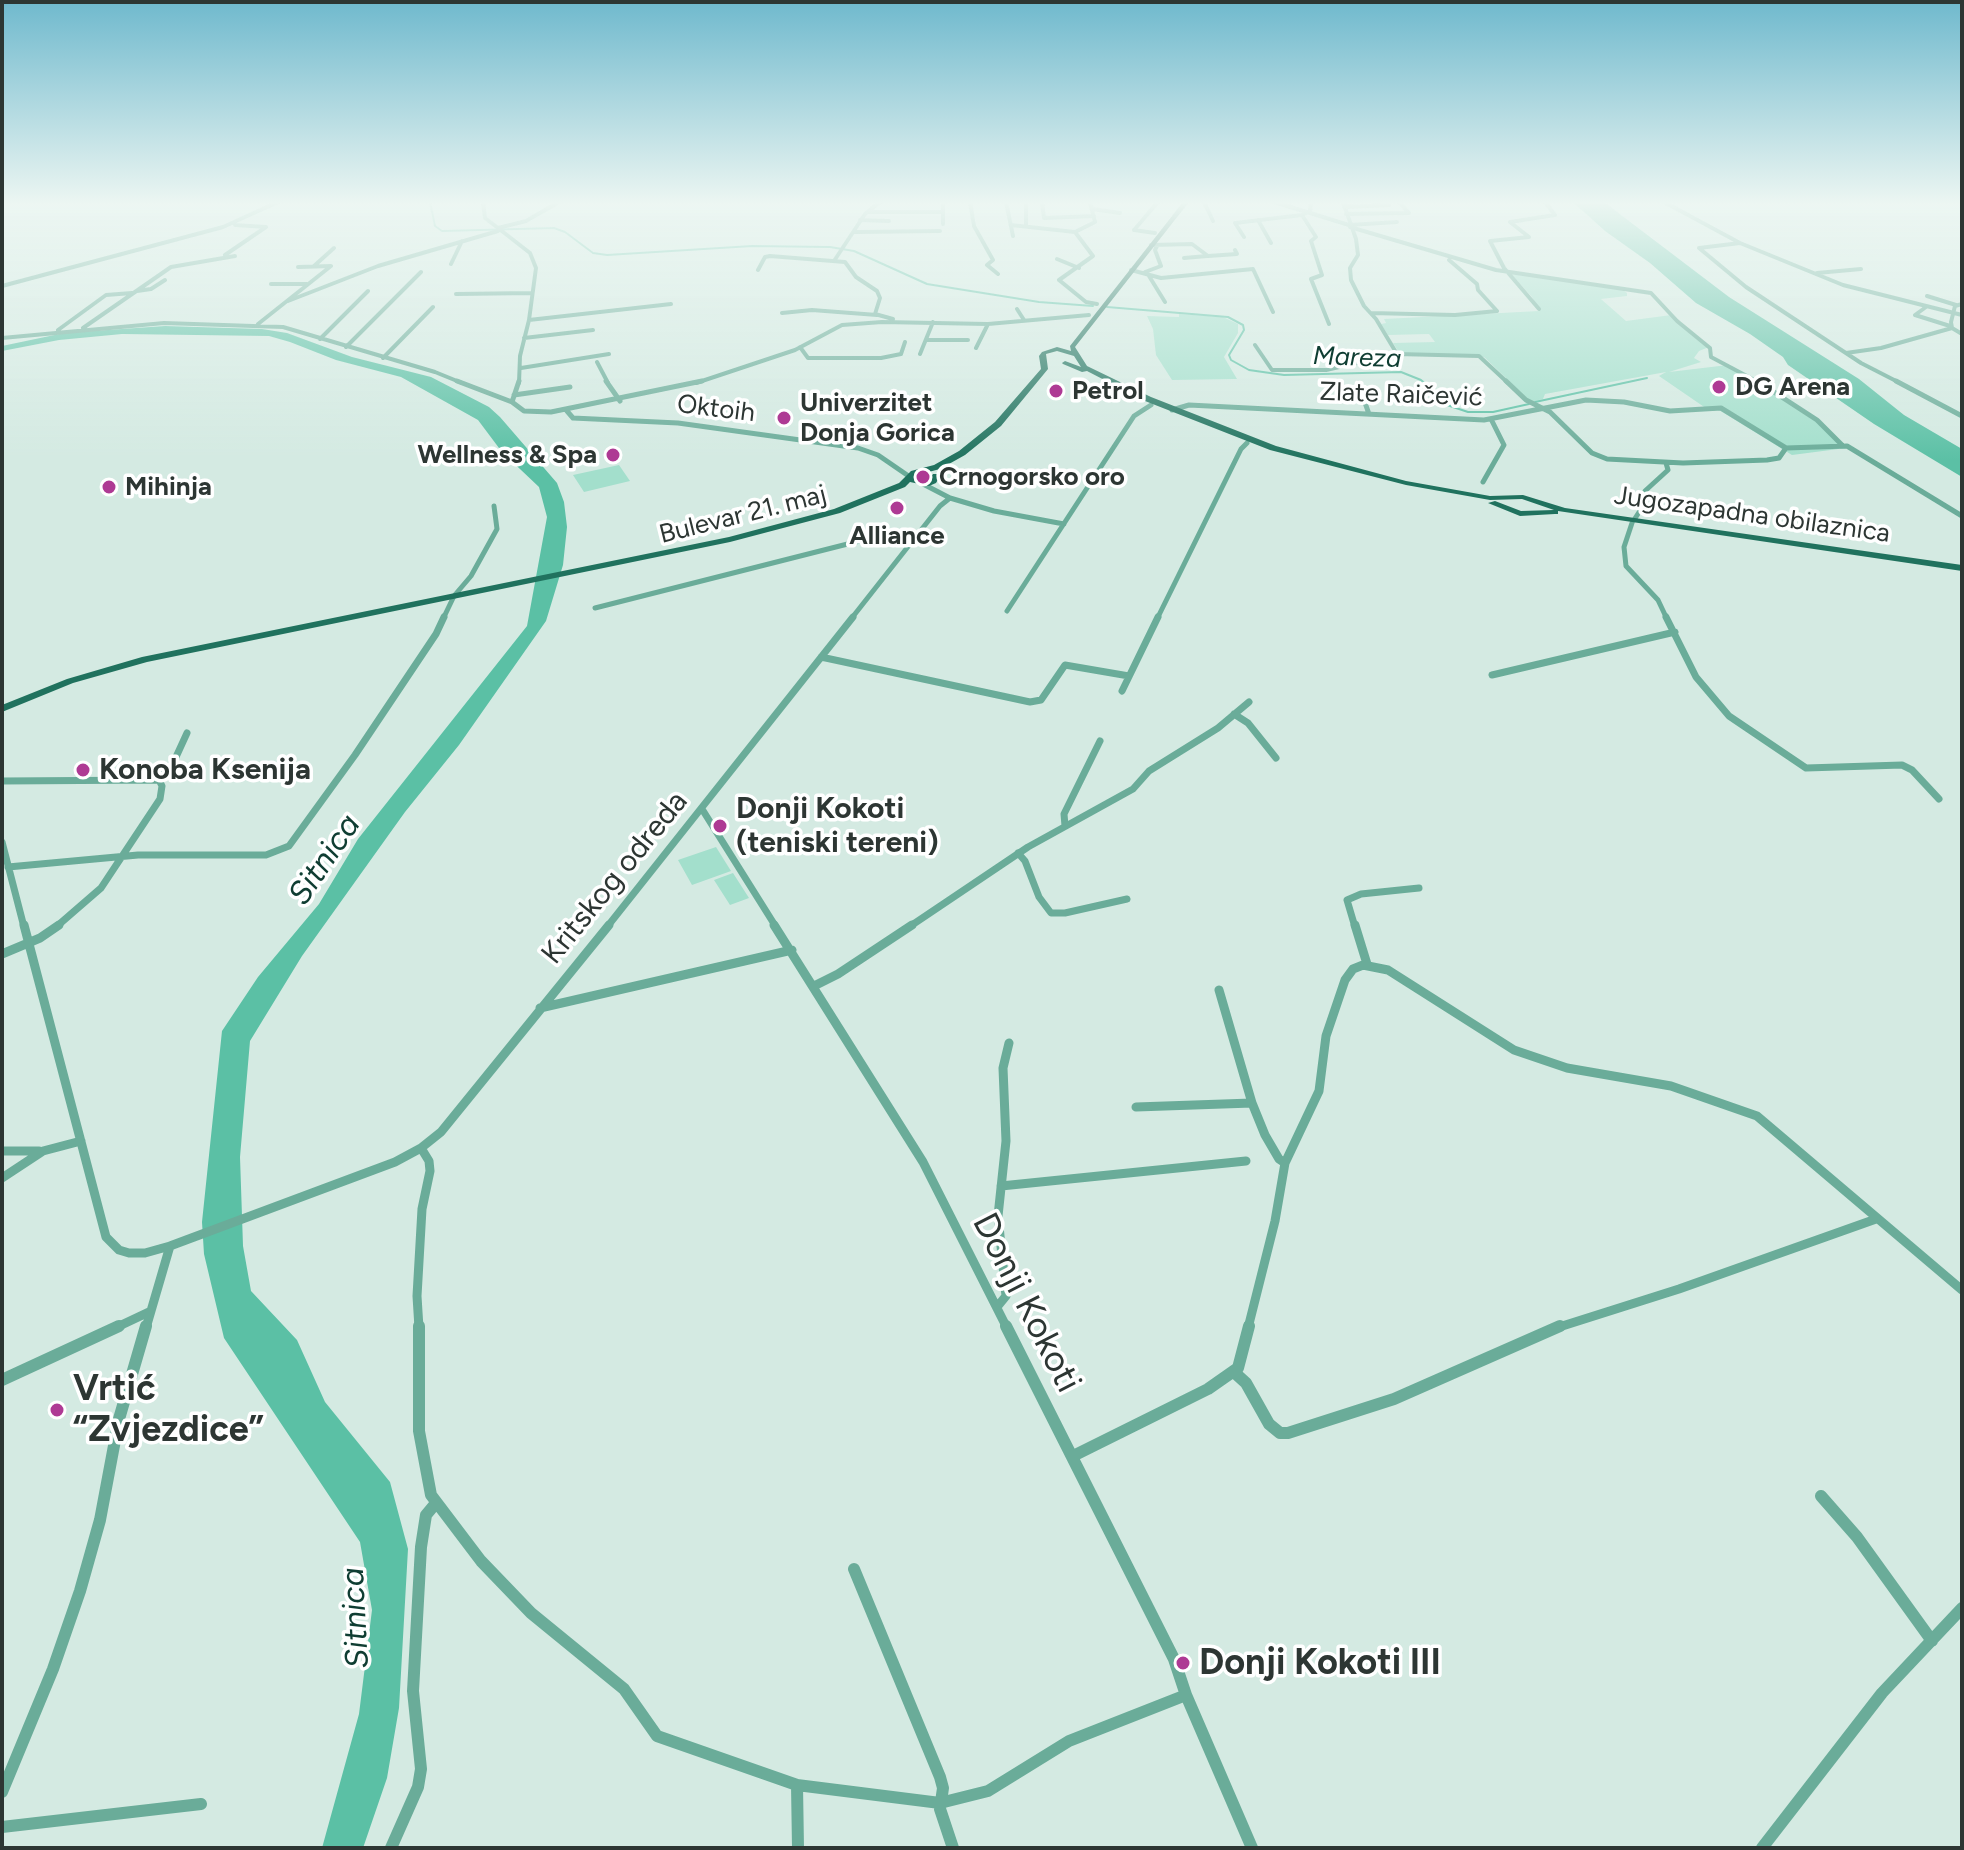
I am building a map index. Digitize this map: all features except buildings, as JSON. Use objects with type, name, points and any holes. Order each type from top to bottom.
[{"type":"main road","points":[[916,481],[923,471],[962,453],[998,424],[1044,371],[1044,353],[1065,346],[1110,288]]},
{"type":"main road","points":[[1116,288],[1075,339],[1072,347],[1084,367],[1172,410],[1273,448],[1506,503]]},
{"type":"main road","points":[[1057,349],[1075,355]]},
{"type":"main road","points":[[916,481],[936,478],[1001,428],[1057,368],[1075,355]]},
{"type":"main road","points":[[1044,360],[1057,368],[1087,372],[1151,405],[1247,443],[1369,478],[1506,503]]},
{"type":"main road","points":[[923,471],[936,478]]},
{"type":"main road","name":"Bulevar 21. maj","points":[[2,709],[81,677],[145,659],[527,583],[785,526],[916,481]]},
{"type":"main road","name":"Jugozapadna obilaznica","points":[[1633,522],[1537,512],[1520,514],[1506,503],[1518,496],[1557,508],[1633,522],[1962,570]]},
{"type":"main road","points":[[1536,502],[1541,507],[1537,512]]},
{"type":"street","points":[[82,329],[140,288]]},
{"type":"street","points":[[57,330],[109,294],[152,288]]},
{"type":"street","points":[[257,325],[303,288]]},
{"type":"street","points":[[288,301],[321,288]]},
{"type":"street","points":[[346,347],[405,288]]},
{"type":"street","points":[[513,398],[520,384],[533,288]]},
{"type":"street","points":[[873,288],[880,298],[875,308],[877,315]]},
{"type":"street","points":[[1068,288],[1086,302],[1097,304]]},
{"type":"street","points":[[1157,288],[1165,302]]},
{"type":"street","points":[[1262,288],[1273,312]]},
{"type":"street","points":[[1315,288],[1329,324]]},
{"type":"street","points":[[1356,288],[1397,354]]},
{"type":"street","points":[[1371,313],[1455,315],[1497,311],[1478,288]]},
{"type":"street","points":[[1522,288],[1539,309]]},
{"type":"street","points":[[1614,288],[1653,294],[1675,320],[1710,348],[1711,357],[1741,371],[1817,420],[1842,445],[1962,516]]},
{"type":"street","points":[[1748,288],[1881,375],[1962,416]]},
{"type":"street","points":[[1856,288],[1962,315]]},
{"type":"street","points":[[320,339],[368,291]]},
{"type":"street","points":[[456,294],[532,293]]},
{"type":"street","points":[[1927,296],[1959,304],[1951,327]]},
{"type":"street","points":[[529,320],[671,304]]},
{"type":"street","points":[[383,358],[433,307]]},
{"type":"street","points":[[1926,307],[1915,315],[1962,334]]},
{"type":"street","points":[[1017,309],[1024,320]]},
{"type":"street","points":[[782,313],[832,310],[849,315],[877,315],[885,320]]},
{"type":"street","points":[[513,398],[519,409],[529,412],[567,411],[620,401],[700,383],[800,347],[838,326],[885,320],[988,324],[1089,315]]},
{"type":"street","points":[[920,354],[933,322]]},
{"type":"street","points":[[2,338],[57,330],[164,323],[257,325],[297,330],[435,372],[499,399],[570,387]]},
{"type":"street","points":[[976,348],[988,324]]},
{"type":"street","points":[[1845,353],[1897,344],[1951,327]]},
{"type":"street","points":[[524,338],[593,330]]},
{"type":"street","points":[[927,340],[968,340]]},
{"type":"street","points":[[800,347],[808,358],[881,358],[901,354],[905,342]]},
{"type":"street","points":[[1255,345],[1272,370],[1330,369],[1397,354],[1479,356],[1596,455],[1666,463],[1767,460],[1781,457],[1786,448],[1842,445]]},
{"type":"street","points":[[521,368],[609,354]]},
{"type":"street","points":[[597,362],[599,371],[620,401]]},
{"type":"street","points":[[1358,383],[1369,414]]},
{"type":"street","name":"Zlate Raičević","points":[[1172,410],[1189,405],[1491,419],[1586,400],[1624,402],[1670,411],[1721,408],[1786,448]]},
{"type":"street","points":[[1007,611],[1134,416],[1151,405]]},
{"type":"street","name":"Oktoih","points":[[567,411],[567,415],[573,418],[678,423],[854,447],[875,453],[916,481]]},
{"type":"street","points":[[1483,482],[1504,445],[1491,419]]},
{"type":"street","points":[[1122,691],[1241,449],[1247,443]]},
{"type":"street","points":[[1666,463],[1668,470],[1645,491],[1643,506],[1624,547],[1626,566],[1658,600],[1696,677],[1729,716],[1803,767],[1902,765],[1912,770],[1939,799]]},
{"type":"street","name":"Oktoih","points":[[897,467],[923,471]]},
{"type":"street","points":[[936,478],[938,490]]},
{"type":"street","points":[[916,481],[950,498],[994,511],[1064,524]]},
{"type":"street","name":"Kritskog odreda","points":[[2,842],[106,1237],[112,1245],[129,1253],[145,1253],[193,1238],[395,1162],[421,1148],[447,1125],[702,809],[940,506],[950,498]]},
{"type":"street","points":[[8,867],[138,855],[261,856],[289,846],[355,755],[399,685],[423,654],[454,596],[471,576],[497,529],[494,506]]},
{"type":"street","points":[[595,608],[891,533],[920,533]]},
{"type":"street","points":[[1492,675],[1675,632]]},
{"type":"street","points":[[821,657],[1030,702],[1041,700],[1065,665],[1129,676]]},
{"type":"street","points":[[814,986],[838,974],[1018,853],[1133,789],[1149,771],[1218,728],[1249,702]]},
{"type":"street","points":[[1234,714],[1248,723],[1276,758]]},
{"type":"street","points":[[159,780],[176,757],[187,733]]},
{"type":"street","points":[[1065,826],[1064,814],[1100,741]]},
{"type":"street","points":[[2,781],[159,780]]},
{"type":"street","points":[[2,954],[29,944],[84,905],[105,883],[160,799],[162,786],[159,780]]},
{"type":"street","name":"Donji Kokoti","points":[[702,809],[914,1146],[1174,1659],[1186,1695],[1252,1848]]},
{"type":"street","points":[[130,844],[138,855]]},
{"type":"street","points":[[1018,853],[1025,861],[1039,897],[1051,913],[1065,913],[1127,899]]},
{"type":"street","points":[[1367,964],[1347,900],[1361,894],[1419,888]]},
{"type":"street","points":[[540,1008],[792,950]]},
{"type":"street","points":[[1073,1456],[1235,1373],[1243,1355],[1275,1221],[1285,1163],[1319,1091],[1326,1036],[1345,980],[1353,969],[1367,964],[1388,970],[1514,1050],[1567,1068],[1671,1086],[1757,1116],[1962,1290]]},
{"type":"street","points":[[1219,990],[1252,1103],[1265,1135],[1277,1156],[1285,1163]]},
{"type":"street","points":[[997,1307],[1006,1296],[998,1225],[1007,1115],[1003,1068],[1009,1043]]},
{"type":"street","points":[[1136,1107],[1252,1103]]},
{"type":"street","points":[[2,1151],[43,1151],[81,1141]]},
{"type":"street","points":[[421,1148],[429,1161],[430,1171],[422,1209],[417,1296],[421,1357],[419,1431],[429,1486],[436,1503],[461,1538],[531,1613],[624,1689],[657,1736],[797,1785],[940,1803],[988,1791],[1069,1741],[1186,1695]]},
{"type":"street","points":[[2,1178],[43,1151]]},
{"type":"street","points":[[1001,1186],[1246,1161]]},
{"type":"street","points":[[1235,1373],[1246,1383],[1269,1424],[1280,1433],[1288,1433],[1394,1399],[1571,1321],[1679,1289],[1876,1219]]},
{"type":"street","points":[[2,1792],[53,1669],[80,1591],[100,1520],[119,1419],[170,1246]]},
{"type":"street","points":[[2,1380],[151,1311]]},
{"type":"street","points":[[1821,1496],[1857,1537],[1932,1641]]},
{"type":"street","points":[[391,1848],[421,1775],[413,1691],[421,1547],[426,1515],[436,1503]]},
{"type":"street","points":[[854,1569],[940,1777],[943,1788],[940,1803],[953,1848]]},
{"type":"street","points":[[1762,1848],[1882,1693],[1962,1608]]},
{"type":"street","points":[[797,1785],[798,1848]]},
{"type":"street","points":[[2,1827],[201,1804]]},
{"type":"shaded area","points":[[1524,288],[1620,288],[1627,296],[1601,299],[1626,321],[1671,315],[1709,347],[1699,351],[1694,358],[1701,362],[1669,372],[1728,365],[1814,419],[1846,448],[1792,455],[1719,410],[1710,411],[1659,376],[1666,372],[1545,394],[1543,399],[1531,402],[1484,357],[1400,354],[1393,343],[1435,342],[1429,334],[1388,335],[1381,324],[1386,323],[1384,319],[1539,311]]},
{"type":"shaded area","points":[[1679,288],[1718,288],[1859,379],[1904,415],[1962,449],[1962,477],[1874,424],[1788,365],[1783,357],[1750,334],[1696,303]]},
{"type":"shaded area","points":[[1179,314],[1223,317],[1238,324],[1238,333],[1224,357],[1237,379],[1172,380],[1156,355],[1153,329],[1147,316],[1179,317]]},
{"type":"shaded area","points":[[165,326],[262,329],[287,333],[352,357],[431,377],[489,407],[500,417],[557,483],[564,502],[567,527],[563,565],[546,621],[459,745],[405,812],[302,956],[250,1041],[240,1157],[243,1246],[251,1291],[297,1340],[325,1402],[390,1482],[408,1549],[399,1708],[387,1778],[363,1848],[322,1848],[359,1714],[372,1610],[360,1542],[224,1338],[204,1254],[202,1222],[222,1031],[258,977],[319,904],[358,839],[527,626],[547,517],[539,487],[502,452],[478,420],[401,377],[336,360],[290,342],[269,336],[122,334],[59,340],[2,351],[2,346],[64,333]]},
{"type":"shaded area","points":[[619,465],[630,481],[584,492],[573,475]]},
{"type":"shaded area","points":[[716,847],[731,871],[692,885],[678,860]]},
{"type":"shaded area","points":[[733,873],[749,898],[730,905],[714,880]]},
{"type":"waterway","name":"Mareza","points":[[954,288],[1039,302],[1093,306]]},
{"type":"waterway","name":"Mareza","points":[[1107,307],[1228,317],[1243,325],[1244,330],[1229,355],[1231,360],[1249,370],[1284,375],[1401,372],[1421,380],[1435,392],[1441,403],[1468,412],[1493,412],[1529,404]]},
{"type":"waterway","name":"Mareza","points":[[1535,402],[1647,378]]},
{"type":"place","name":"DG Arena","points":[[1719,387]]},
{"type":"place","name":"Petrol","points":[[1056,391]]},
{"type":"place","name":"Univerzitet Donja Gorica","points":[[784,418]]},
{"type":"place","name":"Wellness & Spa","points":[[613,455]]},
{"type":"place","name":"Crnogorsko oro","points":[[923,477]]},
{"type":"place","name":"Mihinja","points":[[109,487]]},
{"type":"place","name":"Alliance","points":[[897,508]]},
{"type":"place","name":"Konoba Ksenija","points":[[83,770]]},
{"type":"place","name":"Donji Kokoti (teniski tereni)","points":[[720,826]]},
{"type":"place","name":"Vrtić “Zvjezdice”","points":[[57,1410]]},
{"type":"place","name":"Donji Kokoti III","points":[[1183,1663]]},
{"type":"water label","name":"Sitnica","points":[[325,860]]},
{"type":"water label","name":"Sitnica","points":[[356,1618]]}]
